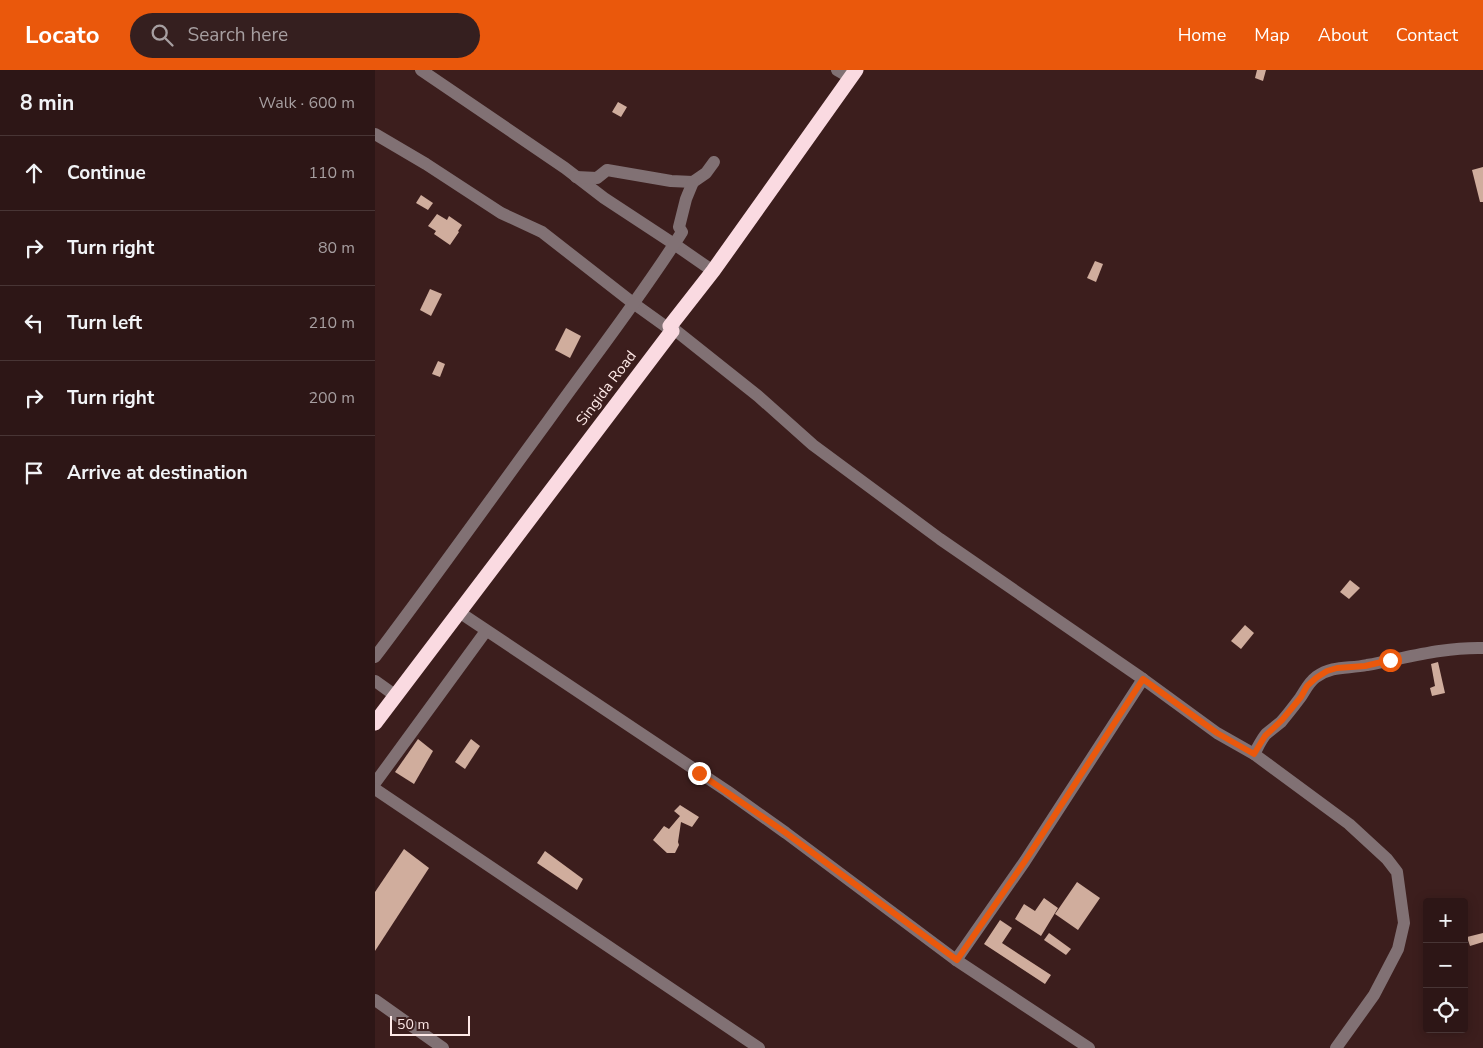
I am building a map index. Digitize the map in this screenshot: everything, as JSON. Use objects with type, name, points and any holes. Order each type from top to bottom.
[{"type":"highway","name":"Singida Road","points":[[375,723],[671,329],[854,74]]},
{"type":"street","points":[[421,70],[519,136],[604,198],[713,271]]},
{"type":"street","points":[[837,70],[854,74]]},
{"type":"street","points":[[375,134],[426,164],[501,213],[543,232],[633,304],[671,329],[758,396],[821,451],[980,567],[1143,679],[1217,733],[1254,754],[1349,824],[1387,859],[1397,872],[1404,923],[1399,950],[1374,994],[1336,1048]]},
{"type":"street","points":[[375,657],[426,590],[633,304],[682,232],[679,227],[686,199],[693,182],[706,173],[714,162]]},
{"type":"street","points":[[576,177],[597,178],[607,170],[638,174],[671,182],[693,182]]},
{"type":"street","points":[[459,612],[720,787],[786,833],[957,960],[1089,1048]]},
{"type":"street","points":[[375,783],[486,631]]},
{"type":"street","points":[[1254,754],[1265,736],[1282,720],[1301,697],[1307,686],[1327,671],[1345,667],[1365,666],[1439,650],[1483,648]]},
{"type":"street","points":[[957,960],[1025,861],[1143,679]]},
{"type":"street","points":[[375,681],[396,696]]},
{"type":"street","points":[[375,789],[759,1048]]},
{"type":"street","points":[[375,1000],[443,1048]]},
{"type":"building","points":[[1257,70],[1266,70],[1263,81],[1255,78]]},
{"type":"building","points":[[618,102],[627,107],[621,117],[612,112]]},
{"type":"building","points":[[1483,167],[1483,202],[1480,202],[1472,170]]},
{"type":"building","points":[[421,195],[433,203],[428,210],[416,203]]},
{"type":"building","points":[[437,214],[447,220],[449,216],[462,225],[450,245],[434,234],[436,231],[428,226]]},
{"type":"building","points":[[1095,261],[1103,264],[1096,282],[1087,278]]},
{"type":"building","points":[[430,289],[442,294],[431,316],[420,310]]},
{"type":"building","points":[[566,328],[581,336],[570,358],[555,350]]},
{"type":"building","points":[[438,361],[445,364],[440,377],[432,374]]},
{"type":"building","points":[[1350,580],[1360,588],[1349,599],[1340,592]]},
{"type":"building","points":[[1245,625],[1254,633],[1241,649],[1231,641]]},
{"type":"building","points":[[1438,662],[1445,693],[1432,696],[1430,688],[1435,686],[1431,664]]},
{"type":"building","points":[[418,739],[433,751],[414,784],[395,772]]},
{"type":"building","points":[[471,739],[480,746],[465,769],[455,762]]},
{"type":"building","points":[[680,805],[699,817],[692,827],[681,822],[679,845],[675,853],[667,853],[653,840],[664,826],[669,829],[680,816],[674,811]]},
{"type":"building","points":[[404,849],[429,868],[375,951],[375,892]]},
{"type":"building","points":[[545,851],[583,879],[577,890],[537,863]]},
{"type":"building","points":[[1077,882],[1100,898],[1078,930],[1055,914]]},
{"type":"building","points":[[1044,898],[1058,908],[1041,936],[1015,919],[1024,904],[1035,911]]},
{"type":"building","points":[[1000,920],[1012,928],[1002,943],[1051,975],[1045,984],[984,944]]},
{"type":"building","points":[[1049,933],[1071,949],[1066,955],[1044,940]]},
{"type":"building","points":[[1483,933],[1483,942],[1470,946],[1468,937]]},
{"type":"route","points":[[699,773],[786,833],[957,960],[1025,861],[1143,679],[1217,733],[1254,754],[1265,736],[1282,720],[1301,697],[1307,686],[1316,678],[1327,671],[1337,668],[1365,666],[1390,660]]}]
